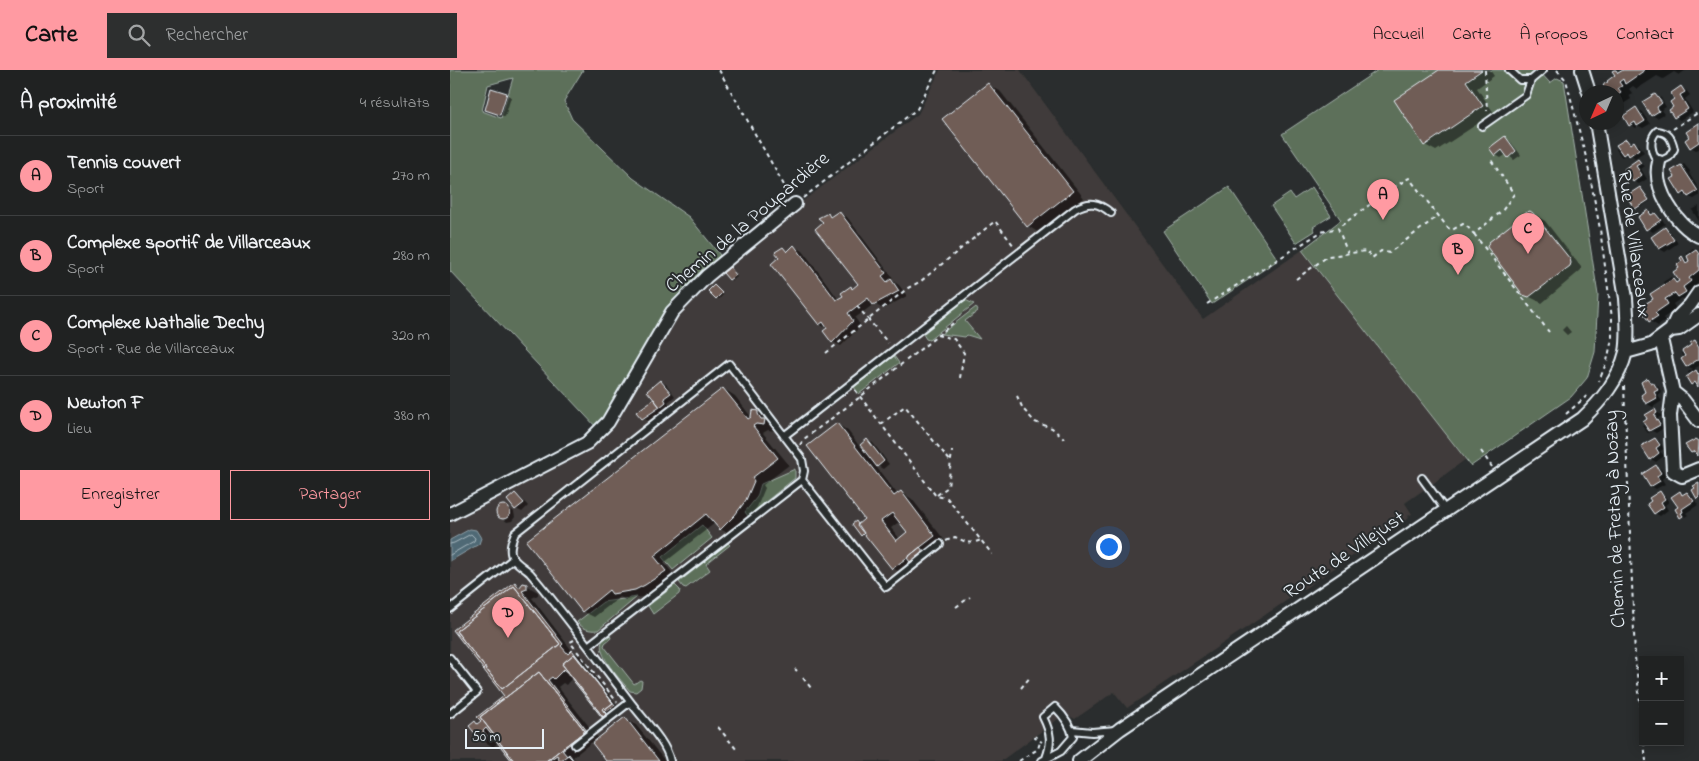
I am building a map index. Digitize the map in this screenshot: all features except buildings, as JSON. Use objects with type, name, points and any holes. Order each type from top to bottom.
[{"type":"street","points":[[1582,70],[1587,85]]},
{"type":"street","name":"Rue de Villarceaux","points":[[1597,130],[1626,298],[1626,352],[1619,370]]},
{"type":"street","points":[[1659,162],[1656,172],[1661,191],[1683,226],[1699,236]]},
{"type":"street","name":"Chemin de la Poupardière","points":[[450,514],[587,443],[608,422],[672,312],[707,276],[795,204]]},
{"type":"street","points":[[1699,292],[1690,305],[1676,319],[1666,335],[1673,392],[1670,415],[1673,471],[1682,476],[1699,469]]},
{"type":"street","points":[[1626,352],[1651,345],[1699,315]]},
{"type":"street","name":"Route de Villejust","points":[[1080,761],[1120,729],[1582,419],[1599,403],[1613,383],[1619,370]]},
{"type":"street","points":[[1673,392],[1683,400],[1699,421]]},
{"type":"lane","points":[[1509,70],[1520,80],[1531,80]]},
{"type":"lane","points":[[1485,123],[1526,94],[1531,80],[1543,70]]},
{"type":"lane","points":[[1657,131],[1670,136],[1674,149],[1669,157],[1659,162],[1653,156],[1652,135],[1657,131]]},
{"type":"lane","points":[[784,436],[1075,209],[1084,204],[1095,203],[1103,206],[1110,212]]},
{"type":"lane","points":[[588,646],[802,480],[804,471],[802,459],[729,364],[515,533],[510,552],[513,559],[528,571],[588,646],[661,742],[670,761]]},
{"type":"lane","points":[[1422,478],[1446,511]]},
{"type":"lane","points":[[802,480],[886,587],[943,543]]},
{"type":"lane","points":[[450,609],[513,559]]},
{"type":"lane","points":[[450,658],[477,692],[450,714]]},
{"type":"lane","points":[[575,745],[630,702]]},
{"type":"lane","points":[[1055,707],[1072,730],[1073,738],[1061,751],[1044,760],[1051,745],[1048,728],[1042,718],[1055,707]]},
{"type":"lane","points":[[1072,730],[1092,732],[1120,729]]},
{"type":"path","points":[[719,70],[795,204]]},
{"type":"path","name":"Chemin de la Poupardière","points":[[795,204],[917,108],[937,70]]},
{"type":"path","points":[[1485,70],[1485,123]]},
{"type":"path","points":[[1557,70],[1566,80],[1587,161],[1600,229],[1612,318],[1612,339],[1607,361],[1597,385]]},
{"type":"path","points":[[1670,136],[1673,130],[1699,112]]},
{"type":"path","points":[[1474,234],[1502,211],[1514,194],[1491,160]]},
{"type":"path","points":[[1207,304],[1321,232],[1338,228],[1408,178],[1450,230],[1465,224],[1549,332]]},
{"type":"path","points":[[1296,279],[1328,256],[1367,251],[1372,258],[1382,250],[1389,253],[1438,216]]},
{"type":"path","points":[[826,353],[995,222],[1016,249],[1016,255]]},
{"type":"path","points":[[1338,228],[1348,254]]},
{"type":"path","points":[[858,306],[894,351]]},
{"type":"path","points":[[797,452],[804,439],[956,321]]},
{"type":"path","points":[[937,335],[954,339],[964,353],[960,378]]},
{"type":"path","name":"Chemin de Fretay à Nozay","points":[[1619,370],[1624,388],[1635,657],[1640,701]]},
{"type":"path","points":[[850,384],[936,496],[947,498],[992,554]]},
{"type":"path","points":[[1563,417],[1591,392]]},
{"type":"path","points":[[1017,396],[1023,408],[1035,422],[1052,428],[1064,439]]},
{"type":"path","points":[[881,424],[906,406],[951,462]]},
{"type":"path","points":[[1481,450],[1492,467]]},
{"type":"path","points":[[936,496],[948,487],[952,451]]},
{"type":"path","points":[[943,543],[955,537],[972,544],[981,540]]},
{"type":"path","points":[[956,607],[970,597]]},
{"type":"path","points":[[1021,688],[1031,676]]},
{"type":"path","points":[[803,678],[811,688]]},
{"type":"path","points":[[718,727],[737,750]]},
{"type":"path","points":[[1019,761],[1038,749],[1040,742]]},
{"type":"path","points":[[1644,746],[1646,761]]},
{"type":"shaded area","points":[[940,70],[1020,70],[1203,319],[1302,250],[1466,459],[1431,485],[1429,483],[1424,487],[1425,489],[1405,503],[1412,514],[1408,516],[1409,518],[1127,708],[1114,692],[1075,719],[1065,714],[1001,761],[450,761],[450,520],[603,438],[676,313],[708,281],[795,207],[918,114]]},
{"type":"green space","points":[[450,70],[583,70],[564,101],[572,119],[633,178],[689,217],[720,255],[690,284],[598,429],[450,271]],"holes":[[[513,78],[501,118],[482,111],[488,85]]]},
{"type":"green space","points":[[1378,70],[1538,70],[1550,83],[1557,78],[1564,81],[1598,295],[1595,352],[1587,378],[1571,397],[1471,466],[1302,250],[1341,220],[1282,134]]},
{"type":"green space","points":[[1229,187],[1278,260],[1212,304],[1163,231]]},
{"type":"green space","points":[[1312,187],[1331,216],[1313,227],[1315,231],[1296,243],[1271,206],[1290,193],[1294,199]]},
{"type":"green space","points":[[965,300],[974,304],[929,340],[926,339],[923,334]]},
{"type":"green space","points":[[976,307],[978,311],[965,321],[980,339],[967,335],[965,337],[941,334]]},
{"type":"green space","points":[[894,356],[899,363],[859,394],[854,387]]},
{"type":"green space","points":[[795,469],[795,478],[748,516],[745,512],[757,497],[761,484]]},
{"type":"green space","points":[[702,525],[712,538],[673,570],[662,557]]},
{"type":"green space","points":[[728,543],[730,545],[706,564],[710,570],[686,588],[683,587],[679,582]]},
{"type":"green space","points":[[675,585],[680,590],[679,594],[653,614],[648,606]]},
{"type":"green space","points":[[637,597],[598,630],[586,629],[577,622],[603,602]]},
{"type":"green space","points":[[610,635],[611,638],[604,646],[634,684],[640,680],[642,681],[641,688],[636,692],[630,691],[605,659],[601,646],[603,640]]},
{"type":"water","points":[[470,529],[476,530],[481,538],[479,544],[450,561],[450,540]]},
{"type":"place","name":"Tennis couvert","points":[[1383,220]]},
{"type":"place","name":"Complexe Nathalie Dechy","points":[[1528,254]]},
{"type":"place","name":"Complexe sportif de Villarceaux","points":[[1458,275]]},
{"type":"place","name":"Newton F","points":[[508,638]]}]
